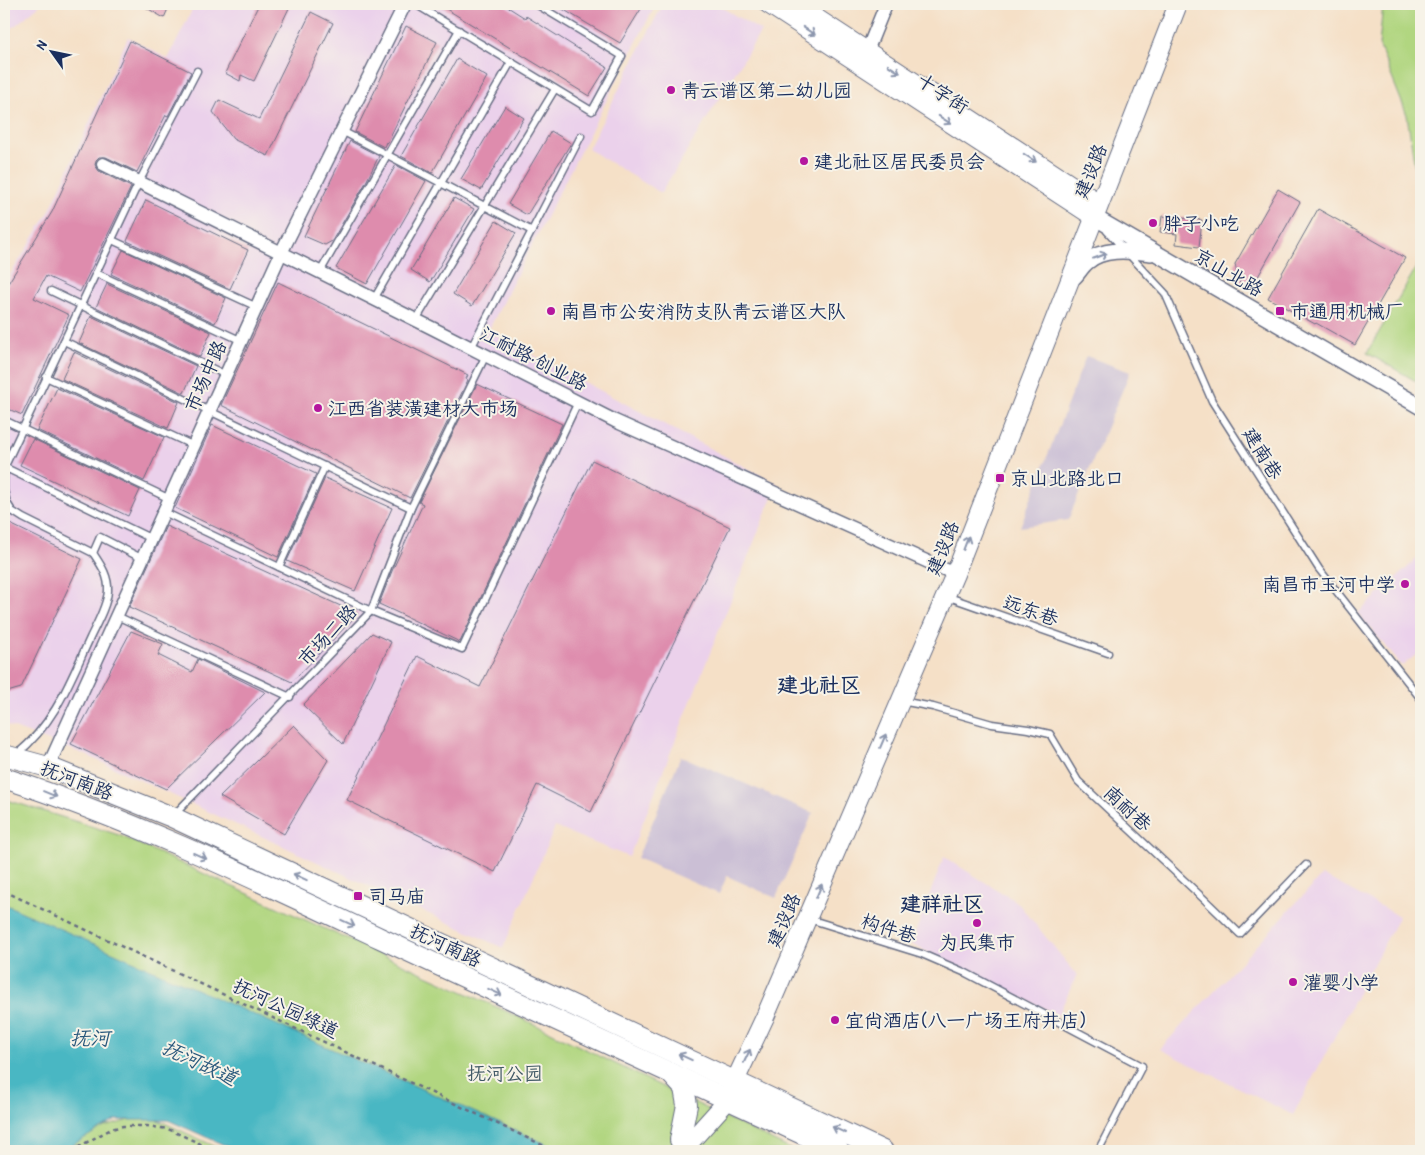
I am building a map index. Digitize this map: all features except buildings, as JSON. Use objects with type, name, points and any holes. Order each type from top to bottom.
[{"type":"highway","name":"抚河南路","points":[[8,756],[48,767],[172,817],[883,1151]]},
{"type":"highway","name":"抚河南路","points":[[4,778],[38,789],[178,846],[299,900],[839,1151]]},
{"type":"highway","points":[[671,1074],[684,1088],[687,1106],[680,1147]]},
{"type":"main road","name":"十字街","points":[[768,4],[1097,210]]},
{"type":"main road","name":"十字街","points":[[795,4],[867,51],[1097,210]]},
{"type":"main road","name":"建设路","points":[[680,1147],[722,1098],[765,1017],[954,574],[1178,4]]},
{"type":"street","name":"市场中路","points":[[48,767],[281,254],[405,4]]},
{"type":"street","points":[[867,51],[886,4]]},
{"type":"street","name":"江耐路·创业路","points":[[103,164],[616,421],[954,574]]},
{"type":"street","name":"京山北路","points":[[1097,210],[1157,253],[1421,407]]},
{"type":"street","points":[[1066,289],[1087,262],[1102,254],[1126,251],[1157,253]]},
{"type":"lane","points":[[415,4],[592,111],[622,56],[536,4]]},
{"type":"lane","points":[[320,272],[459,30]]},
{"type":"lane","points":[[374,299],[511,62]]},
{"type":"lane","points":[[8,756],[26,747],[46,725],[60,703],[102,612],[108,592],[105,572],[93,553],[23,518],[12,510],[7,503],[4,490],[4,468],[139,182],[197,71]]},
{"type":"lane","points":[[416,320],[555,88]]},
{"type":"lane","points":[[342,131],[532,231]]},
{"type":"lane","points":[[471,348],[581,136]]},
{"type":"lane","name":"建南巷","points":[[1097,210],[1126,251],[1165,293],[1212,401],[1319,569],[1421,699]]},
{"type":"lane","points":[[112,240],[257,307]]},
{"type":"lane","points":[[96,273],[242,341]]},
{"type":"lane","points":[[51,291],[226,375]]},
{"type":"lane","points":[[64,341],[411,508]]},
{"type":"lane","name":"市场二路","points":[[172,817],[371,611],[411,508],[486,355]]},
{"type":"lane","points":[[46,377],[194,446]]},
{"type":"lane","points":[[164,512],[371,611],[462,649],[578,402]]},
{"type":"lane","points":[[4,420],[170,499]]},
{"type":"lane","points":[[279,567],[324,466]]},
{"type":"lane","points":[[4,468],[152,539]]},
{"type":"lane","points":[[93,553],[100,537],[143,559]]},
{"type":"lane","name":"远东巷","points":[[945,596],[1108,653]]},
{"type":"lane","points":[[117,616],[290,697]]},
{"type":"lane","name":"南耐巷","points":[[900,700],[933,707],[992,724],[1050,734],[1078,781],[1240,934],[1306,865]]},
{"type":"lane","name":"构件巷","points":[[807,918],[922,954],[966,973],[1142,1066],[1098,1151]]},
{"type":"path","name":"抚河公园绿道","points":[[4,891],[555,1151]]},
{"type":"path","points":[[71,1151],[111,1129],[123,1126],[146,1126],[168,1130],[216,1151]]},
{"type":"shaded area","points":[[4,4],[41,4],[4,35]]},
{"type":"shaded area","name":"江西省装潢建材大市场","points":[[195,4],[656,4],[488,331],[777,484],[629,857],[555,827],[503,948],[86,755],[4,724],[4,285],[49,212],[128,37],[168,59]]},
{"type":"shaded area","name":"青云谱区第二幼儿园","points":[[663,4],[716,4],[761,31],[661,193],[588,149]]},
{"type":"shaded area","points":[[1086,356],[1130,372],[1068,520],[1020,527]]},
{"type":"shaded area","name":"南昌市玉河中学","points":[[1421,555],[1421,651],[1402,666],[1358,613]]},
{"type":"shaded area","points":[[681,756],[813,813],[776,898],[727,876],[719,894],[637,858]]},
{"type":"shaded area","name":"为民集市","points":[[944,857],[1017,902],[1077,975],[1058,1015],[911,944]]},
{"type":"shaded area","name":"灌婴小学","points":[[1322,875],[1399,916],[1293,1115],[1160,1049]]},
{"type":"green space","points":[[1383,4],[1421,4],[1421,208],[1407,115],[1379,45]]},
{"type":"green space","points":[[1421,259],[1421,384],[1367,353]]},
{"type":"green space","name":"抚河公园","points":[[4,799],[119,835],[534,1024],[794,1151],[538,1151],[4,904]]},
{"type":"green space","points":[[147,1115],[225,1151],[46,1151],[73,1136]]},
{"type":"water","name":"抚河","points":[[4,904],[561,1151],[238,1151],[168,1120],[116,1120],[62,1151],[18,1151],[4,1143]]},
{"type":"place","name":"青云谱区第二幼儿园","points":[[671,90]]},
{"type":"place","name":"建北社区居民委员会","points":[[804,161]]},
{"type":"place","name":"胖子小吃","points":[[1153,223]]},
{"type":"place","name":"南昌市公安消防支队青云谱区大队","points":[[551,311]]},
{"type":"place","name":"市通用机械厂","points":[[1280,311]]},
{"type":"place","name":"江西省装潢建材大市场","points":[[318,408]]},
{"type":"place","name":"京山北路北口","points":[[1000,478]]},
{"type":"place","name":"南昌市玉河中学","points":[[1405,584]]},
{"type":"place","name":"司马庙","points":[[358,896]]},
{"type":"place","name":"为民集市","points":[[977,923]]},
{"type":"place","name":"灌婴小学","points":[[1293,982]]},
{"type":"place","name":"宜尚酒店(八一广场王府井店)","points":[[835,1020]]},
{"type":"district","name":"建北社区","points":[[819,684]]},
{"type":"district","name":"建祥社区","points":[[942,903]]},
{"type":"water label","name":"抚河故道","points":[[200,1062]]}]
